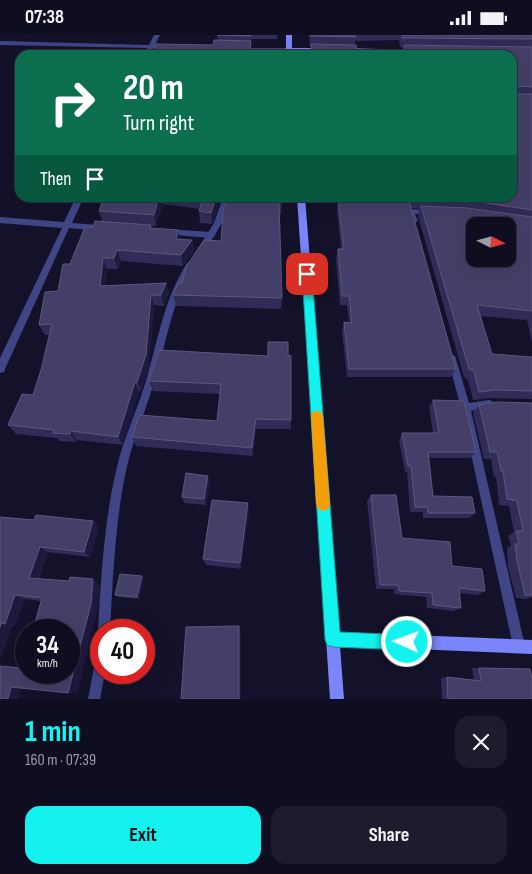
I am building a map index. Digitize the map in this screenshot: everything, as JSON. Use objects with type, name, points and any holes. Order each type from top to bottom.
[{"type":"main road","points":[[289,35],[289,50]]},
{"type":"main road","points":[[301,202],[337,699]]},
{"type":"main road","points":[[333,639],[526,647]]},
{"type":"street","points":[[150,50],[157,35]]},
{"type":"street","points":[[0,43],[171,47]]},
{"type":"street","points":[[230,48],[260,50]]},
{"type":"street","points":[[0,369],[78,202]]},
{"type":"street","points":[[0,220],[106,228]]},
{"type":"street","points":[[154,231],[212,235]]},
{"type":"lane","points":[[105,619],[109,537],[122,469],[156,365],[166,315],[179,282],[212,235],[225,202]]},
{"type":"lane","points":[[416,229],[411,211],[437,213]]},
{"type":"lane","points":[[450,351],[526,647]]},
{"type":"lane","points":[[466,408],[498,404]]},
{"type":"lane","points":[[94,699],[97,684]]},
{"type":"building","points":[[217,35],[251,35],[251,36]]},
{"type":"building","points":[[355,35],[356,37],[311,36]]},
{"type":"building","points":[[402,35],[532,35],[532,39],[402,38]]},
{"type":"building","points":[[214,40],[251,41],[250,50],[154,50],[156,44],[213,45]]},
{"type":"building","points":[[311,44],[356,45],[356,50],[312,50]]},
{"type":"building","points":[[404,45],[532,47],[532,87],[517,86],[517,50],[404,50]]},
{"type":"building","points":[[517,94],[532,94],[532,210],[480,202],[517,202]]},
{"type":"building","points":[[102,202],[158,202],[154,215],[99,211]]},
{"type":"building","points":[[202,202],[214,202],[211,213],[199,211]]},
{"type":"building","points":[[226,202],[279,202],[282,298],[173,295],[178,283],[182,283],[186,267],[204,240],[221,241],[222,214]]},
{"type":"building","points":[[338,202],[409,202],[456,369],[349,369],[344,322],[352,323],[349,296],[342,296],[338,249],[344,249]]},
{"type":"building","points":[[421,206],[467,208],[532,217],[532,311],[477,305],[492,354],[532,357],[532,391],[496,390],[479,392],[474,371],[469,369]]},
{"type":"building","points":[[95,221],[151,225],[150,228],[178,230],[176,239],[192,240],[181,255],[117,250],[114,258],[103,258],[100,286],[166,283],[161,295],[151,295],[146,355],[137,382],[135,382],[118,437],[71,431],[70,434],[53,433],[54,430],[8,425],[22,394],[33,395],[41,370],[52,324],[39,325],[45,292],[58,291],[63,264],[70,264],[85,227],[93,227]]},
{"type":"building","points":[[268,342],[288,342],[288,355],[291,356],[291,420],[256,419],[252,448],[132,437],[139,415],[217,421],[221,384],[149,381],[159,350],[268,356]]},
{"type":"building","points":[[433,400],[464,401],[476,452],[428,452],[433,496],[472,497],[475,513],[428,513],[427,507],[415,507],[411,466],[408,466],[402,433],[439,433]]},
{"type":"building","points":[[496,402],[532,403],[532,595],[525,595],[517,561],[515,544],[519,544],[516,531],[523,531],[517,501],[507,499],[503,471],[501,471],[497,452],[490,452],[479,405]]},
{"type":"building","points":[[186,473],[208,476],[204,499],[182,497]]},
{"type":"building","points":[[371,495],[396,495],[402,538],[450,542],[452,566],[482,569],[485,591],[459,588],[461,608],[433,605],[432,593],[399,591],[398,585],[380,585]]},
{"type":"building","points":[[212,500],[248,503],[240,563],[203,559]]},
{"type":"building","points":[[36,515],[93,521],[84,552],[40,547],[29,578],[69,581],[70,577],[93,579],[91,604],[80,647],[80,619],[36,619],[42,598],[15,595],[5,624],[1,623],[0,627],[0,517],[34,520]]},
{"type":"building","points":[[120,574],[142,576],[137,597],[115,595]]},
{"type":"building","points":[[239,626],[239,699],[181,699],[186,627]]},
{"type":"building","points":[[0,666],[15,667],[15,684],[70,684],[68,693],[11,687],[8,699],[0,699]]},
{"type":"building","points":[[479,668],[530,669],[532,699],[448,699],[447,677],[481,681]]},
{"type":"slow traffic","points":[[317,416],[323,504]]},
{"type":"route","points":[[307,274],[333,639],[407,642]]}]
